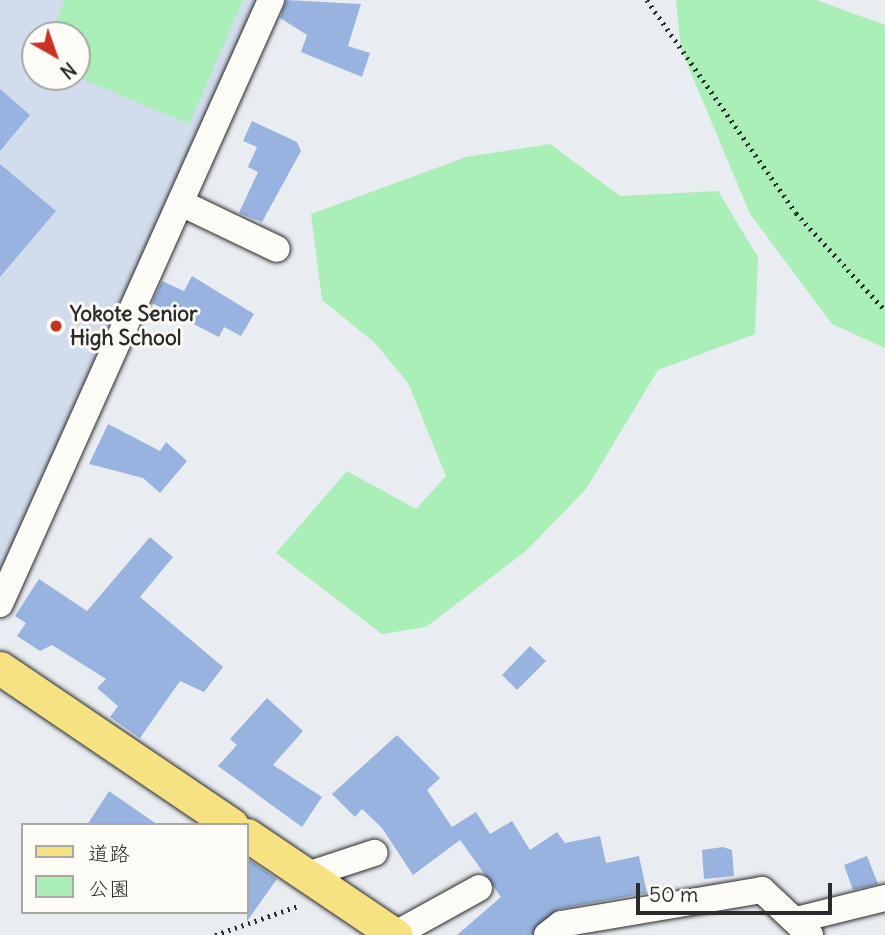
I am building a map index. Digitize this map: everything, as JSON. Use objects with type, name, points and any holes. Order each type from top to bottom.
[{"type":"main road","points":[[0,668],[229,823]]},
{"type":"main road","points":[[248,836],[395,935]]},
{"type":"street","points":[[0,604],[271,0]]},
{"type":"street","points":[[181,203],[277,249]]},
{"type":"street","points":[[307,875],[374,853]]},
{"type":"street","points":[[395,935],[479,888]]},
{"type":"street","points":[[547,935],[561,924],[762,890],[803,928],[885,898]]},
{"type":"path","points":[[647,0],[796,213],[885,310]]},
{"type":"path","points":[[215,935],[335,895]]},
{"type":"shaded area","name":"Yokote Senior High School","points":[[0,0],[257,0],[0,574]]},
{"type":"green space","points":[[65,0],[243,0],[189,124],[91,83],[91,21],[56,21]]},
{"type":"green space","points":[[676,0],[816,0],[885,25],[885,348],[832,324],[750,214],[681,49]]},
{"type":"green space","points":[[550,144],[620,196],[718,191],[758,257],[755,334],[658,370],[586,489],[526,551],[426,627],[382,634],[276,553],[347,471],[416,509],[446,476],[408,383],[375,343],[322,300],[311,214],[466,157]]},
{"type":"building","points":[[286,0],[361,4],[348,46],[370,53],[362,77],[301,52],[307,35],[280,18]]},
{"type":"building","points":[[0,89],[30,115],[0,151]]},
{"type":"building","points":[[252,121],[297,142],[301,151],[262,222],[239,213],[258,172],[248,167],[257,147],[243,141]]},
{"type":"building","points":[[0,164],[56,211],[0,277]]},
{"type":"building","points":[[192,276],[254,314],[241,336],[224,327],[219,337],[152,303],[162,281],[184,291]]},
{"type":"building","points":[[108,424],[160,451],[166,442],[187,461],[160,493],[143,478],[89,464]]},
{"type":"building","points":[[150,537],[173,557],[140,597],[223,667],[204,692],[180,681],[140,738],[110,717],[118,706],[97,688],[106,679],[52,645],[40,651],[17,636],[26,623],[15,616],[39,579],[87,611]]},
{"type":"building","points":[[530,646],[546,661],[517,690],[502,675]]},
{"type":"building","points":[[267,698],[303,731],[273,765],[322,797],[302,827],[218,766],[237,745],[230,739]]},
{"type":"building","points":[[397,735],[440,778],[427,790],[452,827],[476,812],[490,834],[512,821],[530,850],[557,832],[565,843],[600,836],[606,863],[639,856],[647,893],[558,909],[532,935],[457,935],[501,897],[460,840],[413,875],[382,828],[362,809],[355,817],[332,794]]},
{"type":"building","points":[[109,791],[155,823],[88,823]]},
{"type":"building","points":[[723,847],[732,850],[734,876],[704,879],[702,850]]},
{"type":"building","points":[[867,856],[878,884],[853,890],[844,865]]},
{"type":"building","points":[[248,859],[277,879],[247,921],[248,914]]},
{"type":"place","name":"Yokote Senior High School","points":[[56,326]]}]
